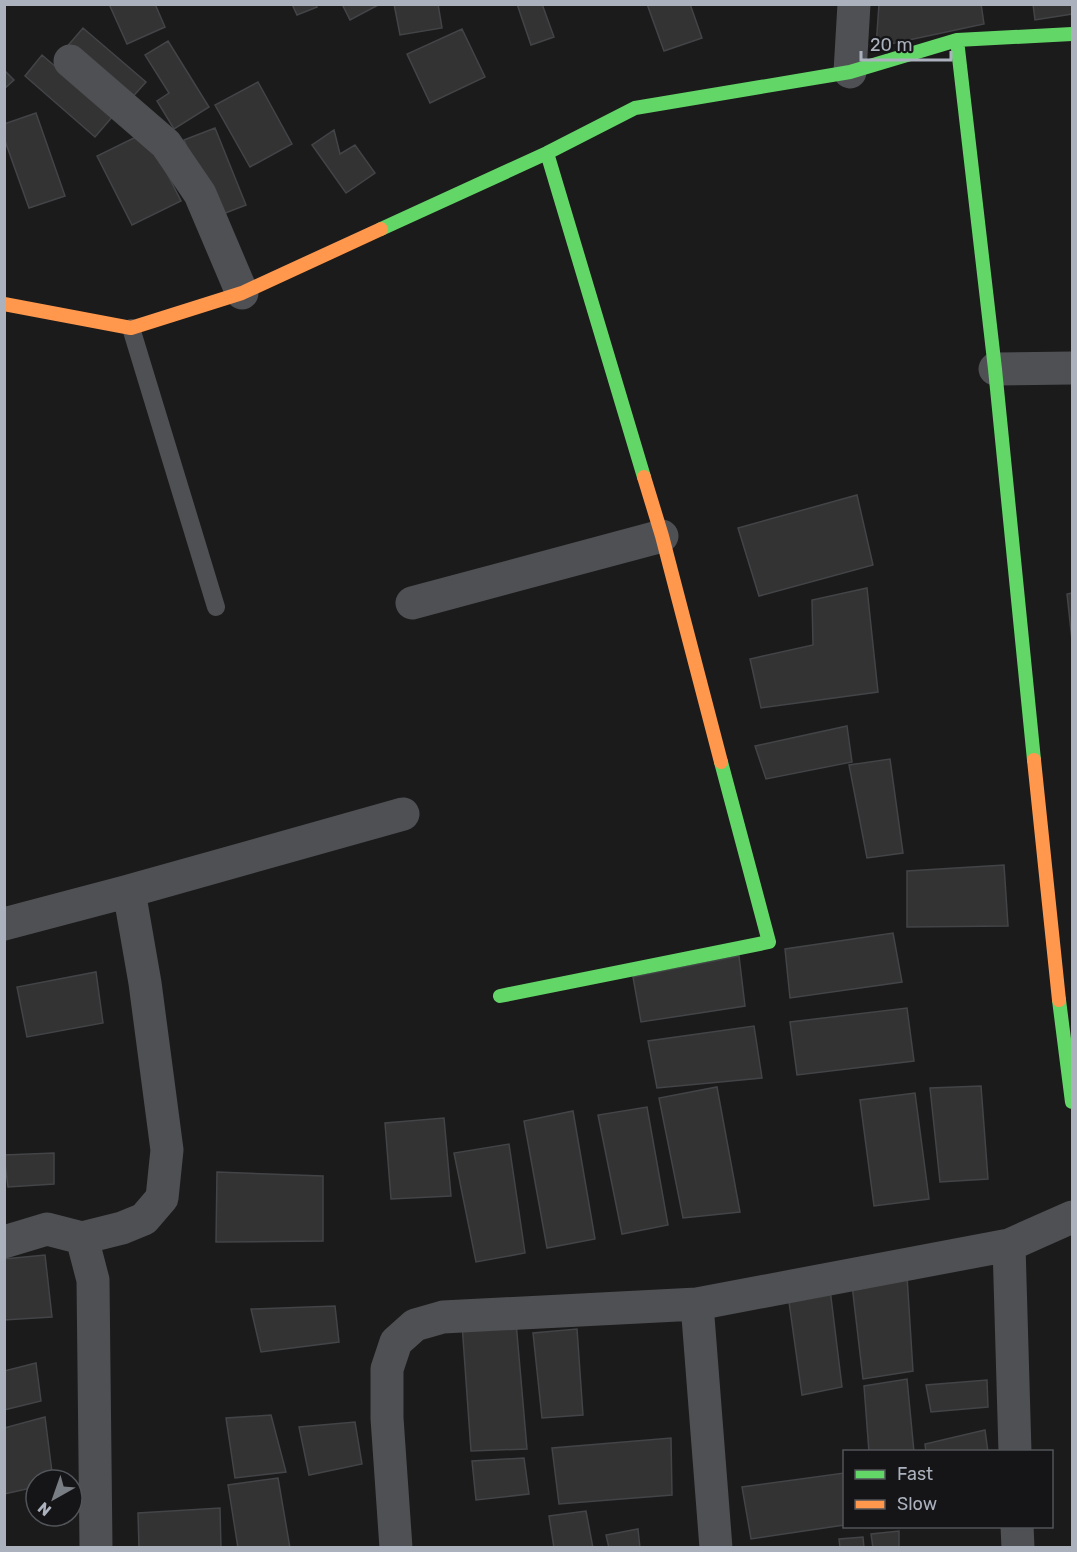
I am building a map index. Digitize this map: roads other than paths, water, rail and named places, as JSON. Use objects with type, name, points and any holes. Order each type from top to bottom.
[{"type":"street","points":[[850,72],[854,4]]},
{"type":"street","points":[[4,304],[131,328],[242,293],[547,153],[635,108],[850,72],[957,40],[1072,34]]},
{"type":"street","points":[[957,40],[995,369],[1055,967],[1072,1102]]},
{"type":"street","points":[[70,61],[166,144],[200,194],[242,293]]},
{"type":"street","points":[[500,996],[769,942],[662,536],[547,153]]},
{"type":"street","points":[[995,369],[1072,368]]},
{"type":"street","points":[[412,603],[662,536]]},
{"type":"street","points":[[4,924],[403,814]]},
{"type":"street","points":[[4,1242],[47,1229],[82,1238],[122,1228],[144,1219],[162,1198],[166,1150],[146,982],[129,891]]},
{"type":"street","points":[[396,1548],[387,1418],[387,1369],[396,1342],[415,1325],[443,1317],[697,1304],[1009,1245],[1072,1217]]},
{"type":"street","points":[[82,1238],[93,1280],[96,1548]]},
{"type":"street","points":[[1009,1245],[1015,1450]]},
{"type":"street","points":[[697,1304],[716,1548]]},
{"type":"street","points":[[1017,1528],[1018,1548]]},
{"type":"lane","points":[[131,328],[216,607]]}]
